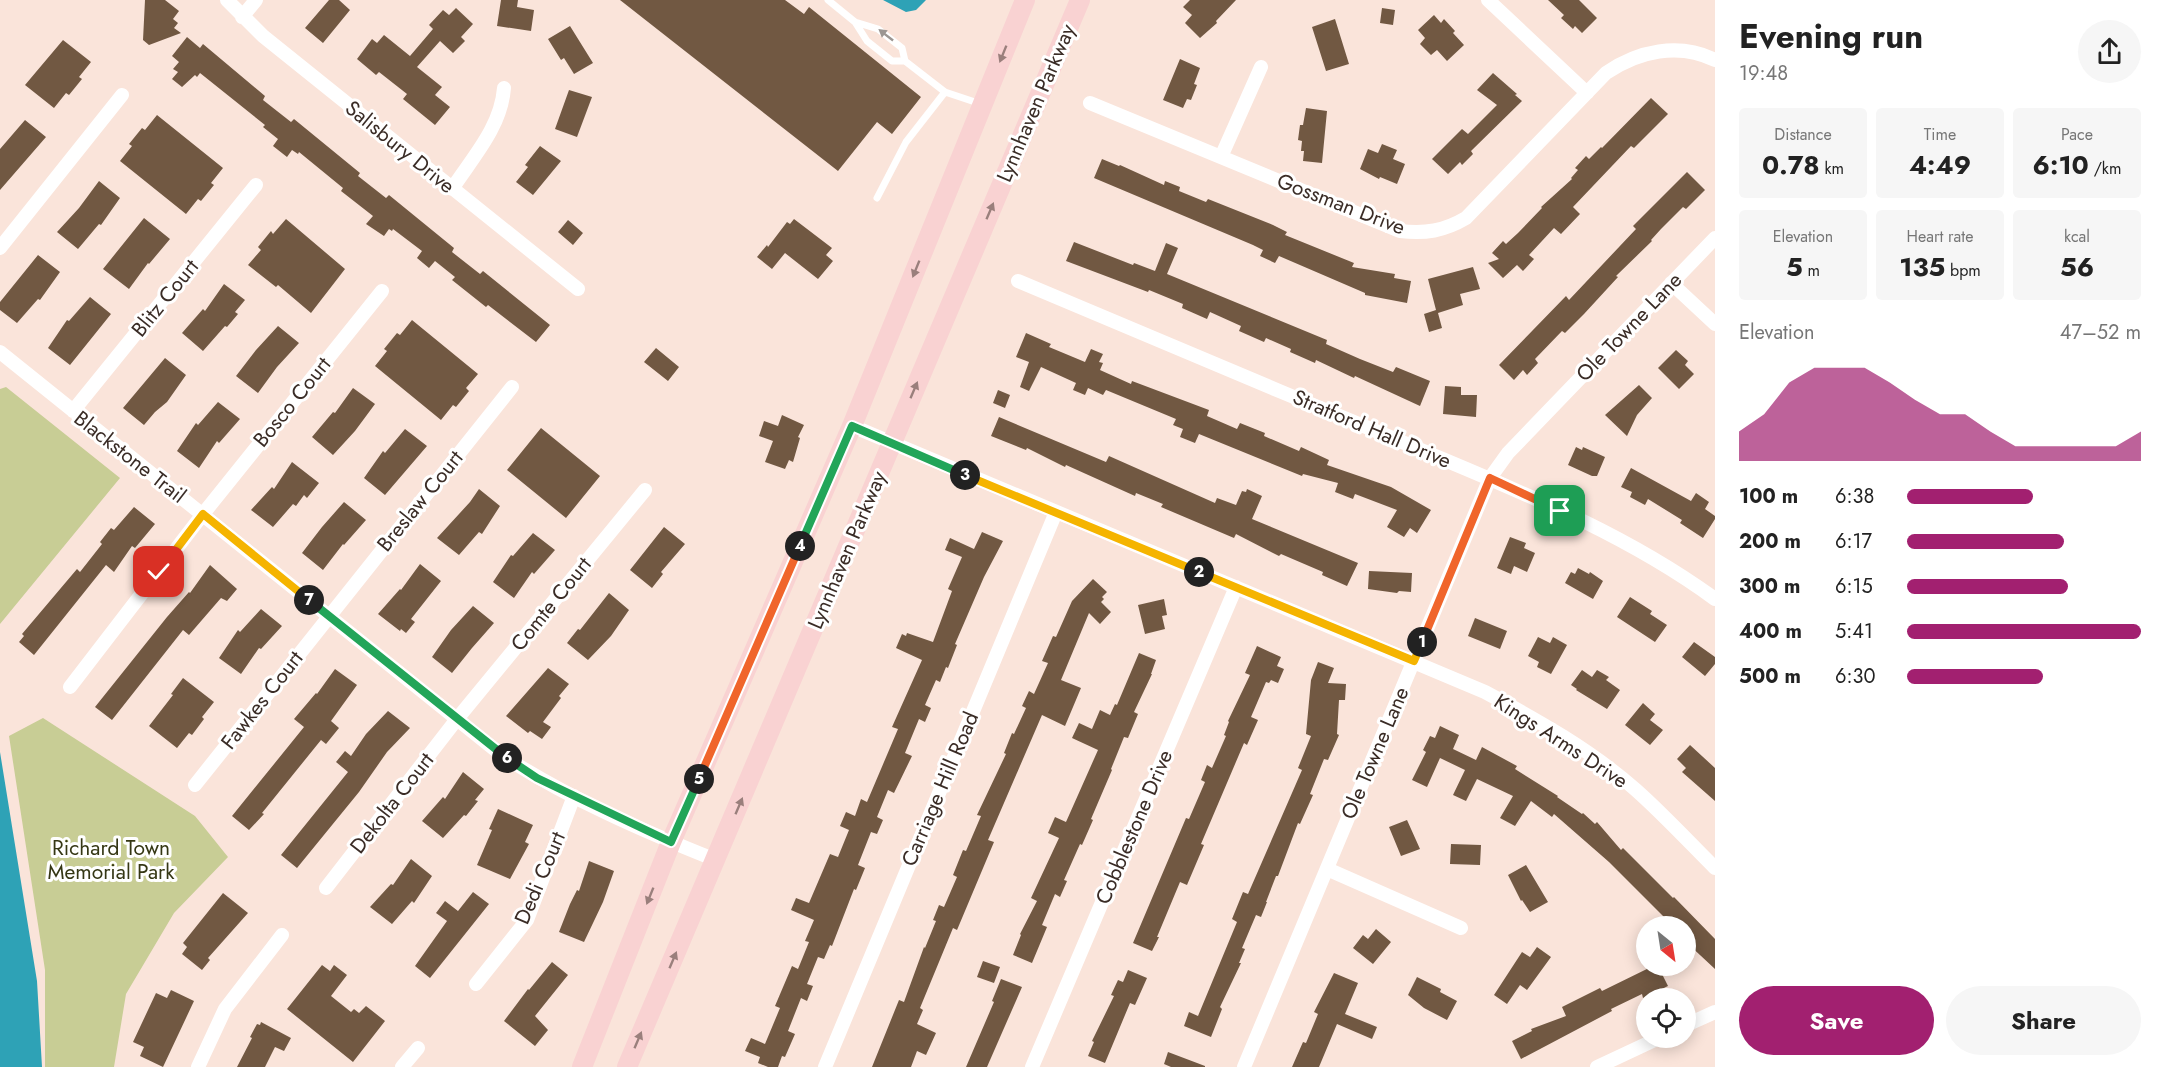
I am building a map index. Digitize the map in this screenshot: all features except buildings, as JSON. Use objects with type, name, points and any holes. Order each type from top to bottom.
[{"type":"main road","name":"Lynnhaven Parkway","points":[[582,1067],[671,842],[852,426],[1025,0]]},
{"type":"main road","name":"Lynnhaven Parkway","points":[[627,1067],[1080,0]]},
{"type":"street","name":"Salisbury Drive","points":[[227,0],[263,36],[578,289]]},
{"type":"street","points":[[242,17],[256,0]]},
{"type":"street","points":[[1488,0],[1587,93]]},
{"type":"street","name":"Gossman Drive","points":[[1090,103],[1400,231],[1420,233],[1434,232],[1466,218],[1606,73],[1616,66],[1635,57],[1676,50],[1696,52],[1715,60]]},
{"type":"street","points":[[1221,157],[1261,67]]},
{"type":"street","points":[[452,189],[497,121],[503,105],[504,88]]},
{"type":"street","points":[[0,248],[122,95]]},
{"type":"street","name":"Blitz Court","points":[[73,411],[256,185]]},
{"type":"street","name":"Ole Towne Lane","points":[[1244,1067],[1490,478],[1508,453],[1715,238]]},
{"type":"street","name":"Stratford Hall Drive","points":[[1018,281],[1490,478],[1629,543],[1715,599]]},
{"type":"street","points":[[1671,283],[1715,324]]},
{"type":"street","name":"Bosco Court","points":[[70,687],[203,514],[382,291]]},
{"type":"street","name":"Blackstone Trail","points":[[0,352],[503,756],[537,778],[671,842],[716,860]]},
{"type":"street","name":"Breslaw Court","points":[[329,616],[512,387]]},
{"type":"street","name":"Kings Arms Drive","points":[[852,426],[1485,692],[1534,719],[1581,749],[1635,789],[1715,867]]},
{"type":"street","name":"Comte Court","points":[[457,719],[645,490]]},
{"type":"street","name":"Carriage Hill Road","points":[[825,1067],[1056,512]]},
{"type":"street","name":"Cobblestone Drive","points":[[1032,1067],[1236,587]]},
{"type":"street","name":"Fawkes Court","points":[[195,785],[329,616]]},
{"type":"street","name":"Dekolta Court","points":[[326,888],[457,719]]},
{"type":"street","name":"Dedi Court","points":[[476,984],[527,920],[574,796]]},
{"type":"street","points":[[1327,869],[1461,928]]},
{"type":"street","points":[[198,1067],[225,1009],[282,935]]},
{"type":"street","points":[[1696,1021],[1715,1012]]},
{"type":"street","points":[[402,1067],[418,1048]]},
{"type":"street","points":[[1598,1067],[1638,1048]]},
{"type":"lane","points":[[828,0],[855,22],[867,41],[892,61],[905,61],[945,92],[983,105]]},
{"type":"lane","points":[[855,22],[878,29],[902,48],[905,61]]},
{"type":"lane","points":[[877,198],[906,142],[945,92]]},
{"type":"green space","points":[[6,387],[120,478],[0,624],[0,389]]},
{"type":"green space","name":"Richard Town Memorial Park","points":[[43,718],[195,816],[228,857],[174,913],[126,994],[114,1067],[45,1067],[45,970],[9,736]]},
{"type":"water","points":[[883,0],[926,0],[916,10],[906,12]]},
{"type":"water","points":[[0,752],[37,981],[42,1067],[0,1067]]},
{"type":"route","points":[[159,572],[203,514],[503,756],[537,778],[671,842],[852,426],[1414,661],[1490,478],[1560,511]]}]
